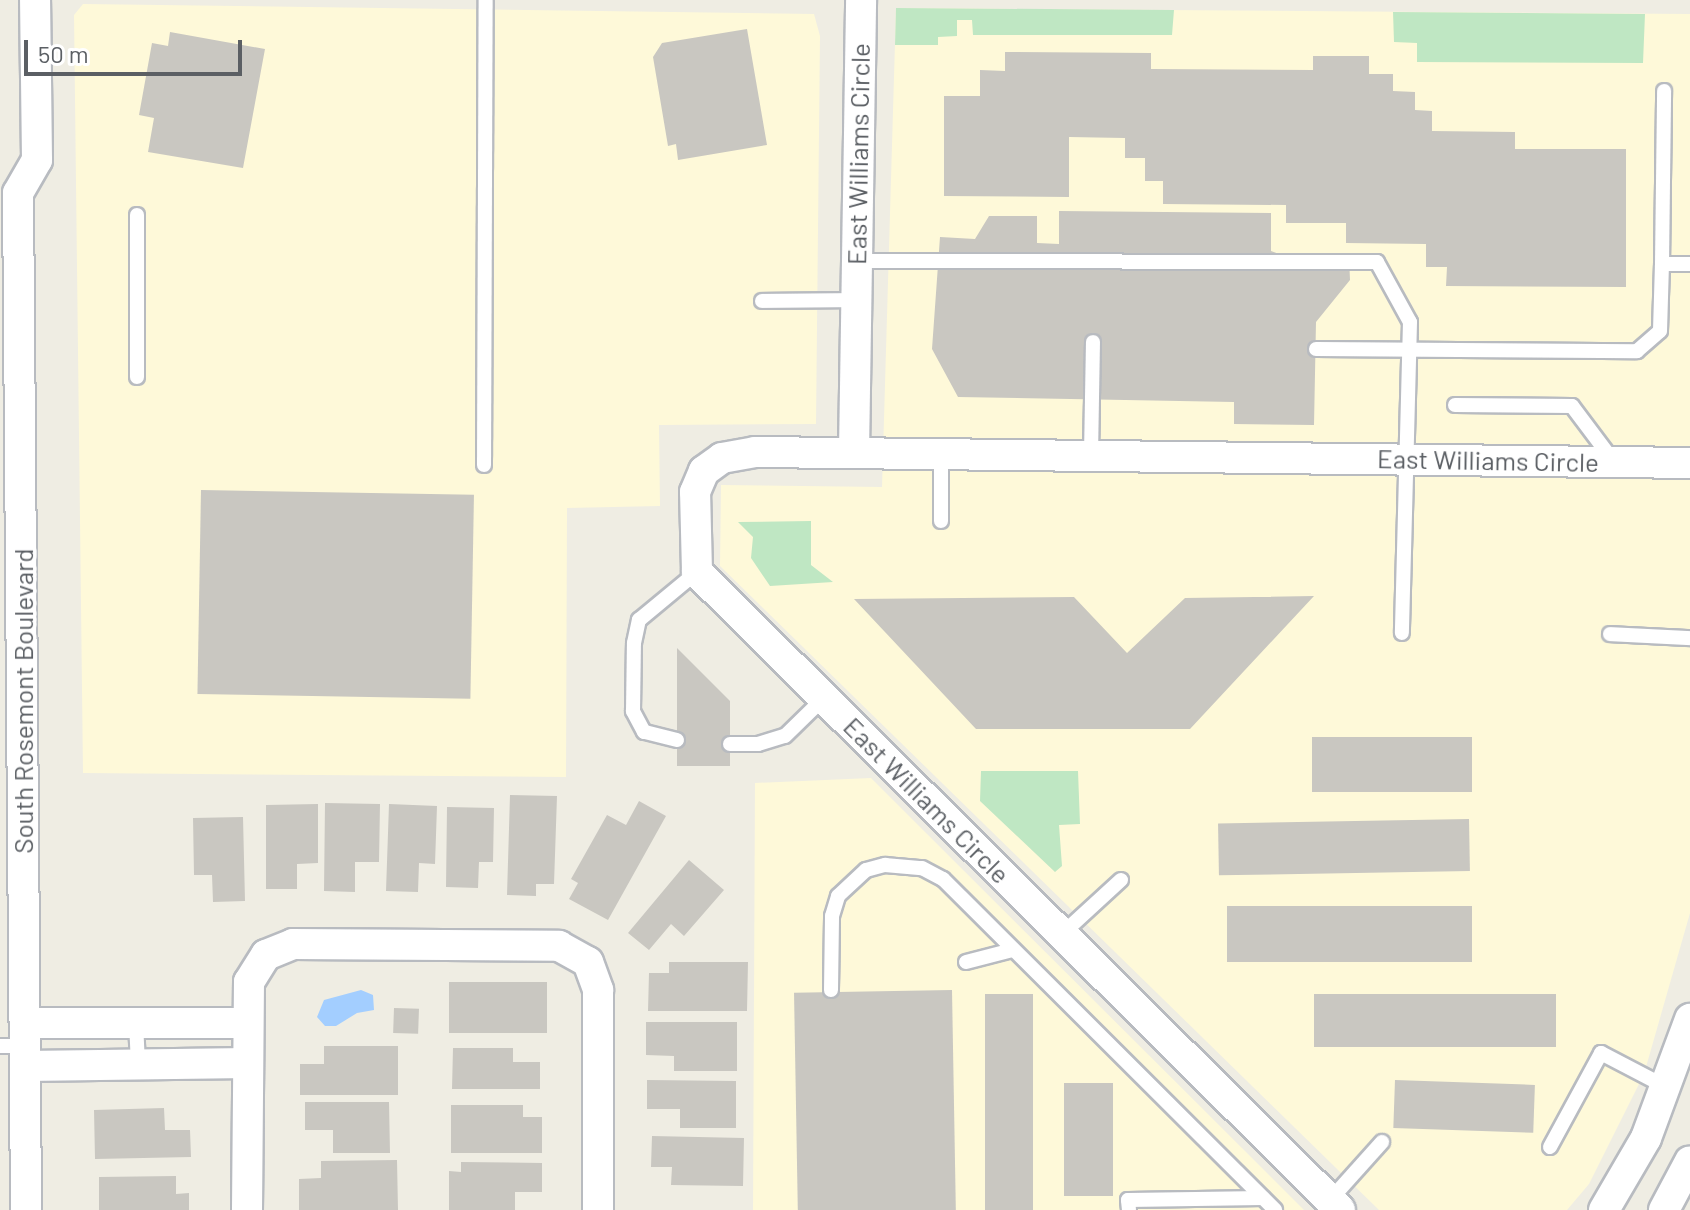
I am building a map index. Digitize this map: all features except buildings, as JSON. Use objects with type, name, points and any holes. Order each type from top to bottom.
[{"type":"street","name":"South Rosemont Boulevard","points":[[26,1210],[12,837],[9,182],[37,160],[35,0]]},
{"type":"street","name":"East Williams Circle","points":[[854,452],[861,0]]},
{"type":"street","name":"East Williams Circle","points":[[1335,1205],[697,572],[695,492],[704,471],[737,453],[854,452],[1690,463]]},
{"type":"street","points":[[247,1210],[249,982],[266,955],[293,944],[559,946],[588,962],[598,990],[598,1210]]},
{"type":"street","points":[[1604,1210],[1646,1138],[1690,1019]]},
{"type":"street","points":[[19,1045],[136,1023],[248,1023]]},
{"type":"street","points":[[19,1045],[138,1064],[248,1063]]},
{"type":"street","points":[[1664,1210],[1690,1161]]},
{"type":"lane","points":[[484,465],[486,0]]},
{"type":"lane","points":[[1316,349],[1637,351],[1660,331],[1664,91]]},
{"type":"lane","points":[[137,215],[137,377]]},
{"type":"lane","points":[[857,261],[1377,262],[1410,322],[1409,459],[1402,633]]},
{"type":"lane","points":[[1662,264],[1690,264]]},
{"type":"lane","points":[[762,301],[856,300]]},
{"type":"lane","points":[[1091,455],[1093,342]]},
{"type":"lane","points":[[1455,405],[1572,406],[1614,462]]},
{"type":"lane","points":[[941,453],[941,521]]},
{"type":"lane","points":[[677,740],[644,732],[633,711],[634,643],[639,620],[697,572]]},
{"type":"lane","points":[[1610,634],[1690,638]]},
{"type":"lane","points":[[730,744],[758,744],[785,736],[824,698]]},
{"type":"lane","points":[[831,990],[832,916],[850,881],[866,870],[904,864],[943,879],[1275,1210]]},
{"type":"lane","points":[[1062,934],[1121,880]]},
{"type":"lane","points":[[966,962],[1012,950]]},
{"type":"lane","points":[[136,1023],[138,1064]]},
{"type":"lane","points":[[1550,1147],[1601,1053],[1666,1087]]},
{"type":"lane","points":[[1335,1205],[1382,1142]]},
{"type":"lane","points":[[1128,1205],[1263,1198]]},
{"type":"shaded area","points":[[83,4],[814,14],[820,36],[816,424],[659,425],[660,506],[567,508],[566,777],[83,773],[74,15]]},
{"type":"shaded area","points":[[896,8],[1690,14],[1690,913],[1644,1074],[1589,1184],[1567,1210],[1379,1210],[720,566],[721,485],[882,487]]},
{"type":"shaded area","points":[[871,778],[1304,1210],[753,1210],[755,783]]},
{"type":"green space","points":[[896,8],[1174,10],[1172,35],[973,35],[972,20],[957,20],[957,36],[938,37],[938,45],[895,45]]},
{"type":"green space","points":[[1393,12],[1645,14],[1643,63],[1417,62],[1417,43],[1394,42]]},
{"type":"green space","points":[[811,521],[811,565],[833,582],[770,586],[751,558],[753,537],[738,522]]},
{"type":"green space","points":[[981,771],[1078,771],[1080,824],[1059,825],[1062,866],[1055,872],[980,801]]},
{"type":"water","points":[[361,990],[373,995],[374,1010],[357,1013],[336,1026],[325,1026],[317,1017],[324,1000]]}]
